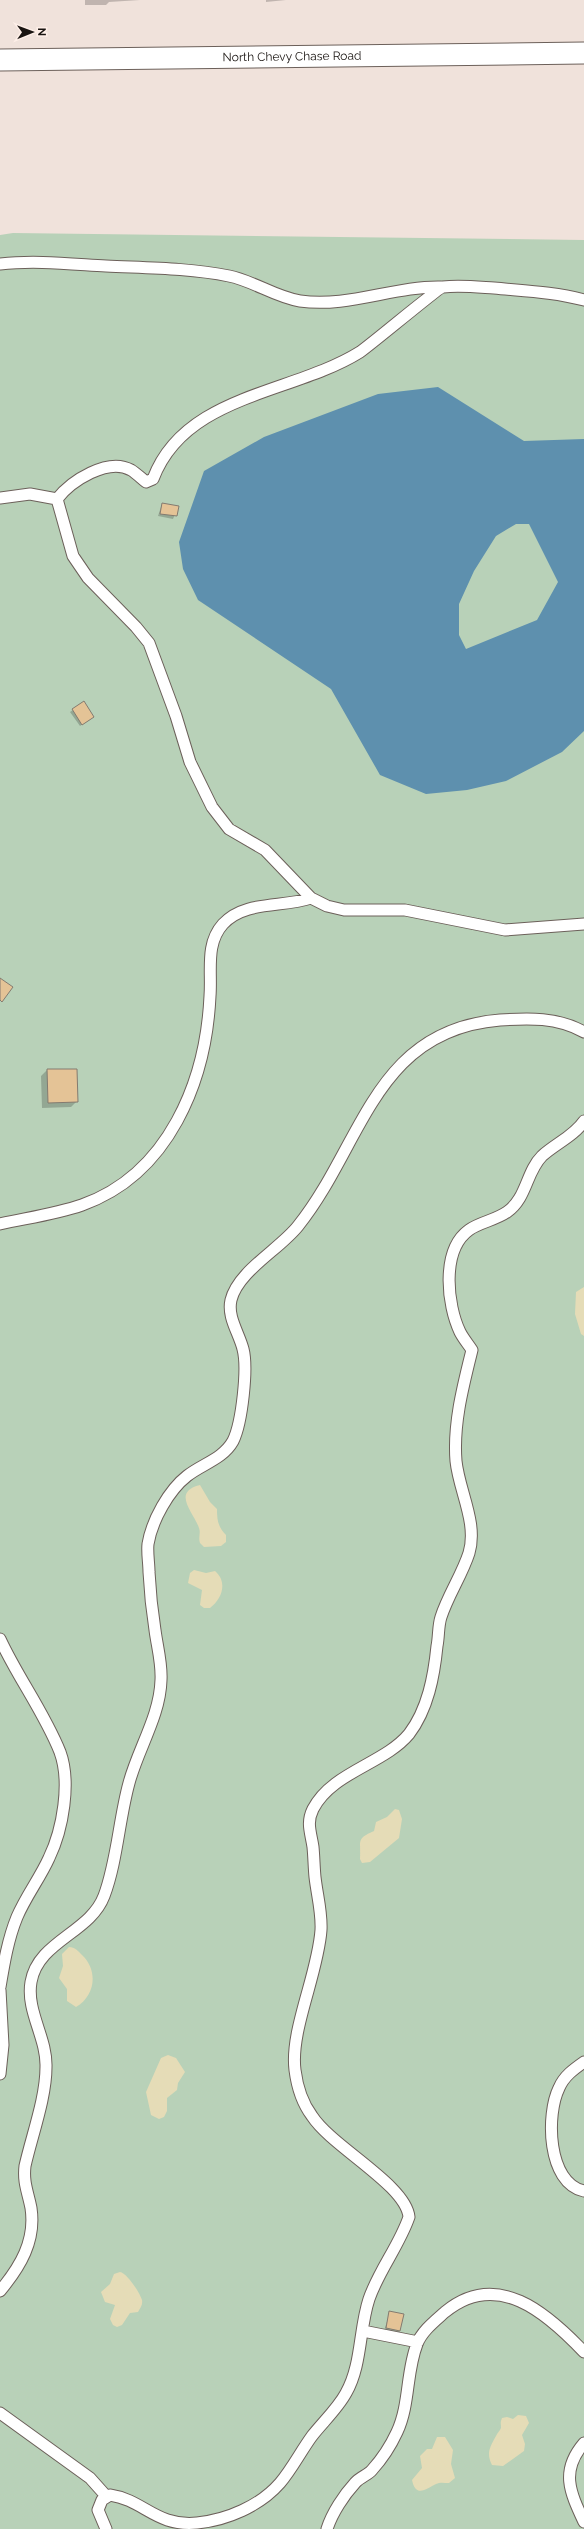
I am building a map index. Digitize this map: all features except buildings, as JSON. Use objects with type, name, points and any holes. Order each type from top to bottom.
[{"type":"street","name":"North Chevy Chase Road","points":[[0,60],[584,52]]},
{"type":"lane","points":[[0,264],[33,262],[192,271],[250,281],[279,295],[301,301],[344,300],[406,289],[441,287],[474,287],[554,292],[584,300]]},
{"type":"lane","points":[[57,499],[66,488],[79,477],[98,470],[120,468],[131,470],[146,482],[153,479],[164,454],[200,422],[246,398],[336,366],[384,335],[441,287]]},
{"type":"lane","points":[[0,498],[30,494],[57,499]]},
{"type":"lane","points":[[57,499],[73,556],[88,578],[136,627],[149,644],[176,716],[190,762],[212,807],[229,829],[265,850],[311,898],[327,906],[344,910],[405,910],[505,930],[584,924]]},
{"type":"lane","points":[[0,1224],[83,1205],[111,1191],[136,1173],[163,1146],[197,1079],[204,1045],[210,996],[210,954],[214,936],[224,923],[238,912],[249,908],[294,904],[311,898]]},
{"type":"lane","points":[[0,2292],[13,2275],[25,2255],[33,2224],[31,2207],[24,2181],[25,2166],[46,2065],[31,2000],[31,1980],[38,1965],[49,1950],[81,1927],[96,1912],[105,1895],[129,1783],[156,1712],[161,1683],[154,1624],[148,1545],[155,1522],[167,1499],[186,1476],[213,1461],[232,1443],[239,1418],[244,1351],[229,1305],[233,1294],[247,1274],[296,1228],[327,1184],[374,1098],[406,1060],[429,1040],[453,1028],[480,1022],[524,1018],[553,1020],[584,1032]]},
{"type":"lane","points":[[106,2529],[98,2510],[102,2500],[107,2496],[124,2497],[157,2518],[173,2523],[197,2523],[230,2516],[256,2503],[280,2483],[303,2448],[346,2393],[363,2331],[369,2299],[384,2265],[405,2230],[409,2218],[408,2210],[393,2188],[327,2133],[312,2116],[300,2093],[295,2069],[296,2045],[321,1931],[313,1844],[308,1829],[313,1809],[327,1793],[359,1767],[391,1751],[409,1733],[424,1707],[432,1679],[440,1620],[469,1553],[470,1520],[456,1463],[456,1436],[460,1401],[472,1350],[460,1333],[453,1312],[449,1289],[449,1268],[457,1245],[468,1230],[507,1212],[522,1196],[541,1157],[584,1121]]},
{"type":"lane","points":[[0,1639],[44,1717],[60,1753],[67,1779],[66,1791],[50,1857],[18,1915],[10,1935],[0,1988],[3,2045],[0,2074]]},
{"type":"lane","points":[[584,2062],[569,2073],[559,2088],[552,2108],[551,2133],[555,2161],[565,2178],[584,2190]]},
{"type":"lane","points":[[327,2529],[339,2506],[356,2482],[372,2471],[397,2432],[404,2411],[412,2359],[418,2342],[432,2324],[455,2304],[476,2295],[494,2294],[514,2299],[536,2308],[584,2352]]},
{"type":"lane","points":[[363,2331],[418,2342]]},
{"type":"lane","points":[[0,2413],[90,2478],[107,2496]]},
{"type":"lane","points":[[584,2443],[573,2455],[568,2475],[574,2502],[584,2522]]},
{"type":"green space","points":[[13,233],[584,240],[584,2529],[0,2529],[0,235]]},
{"type":"sand","points":[[584,1287],[584,1336],[581,1334],[575,1314],[576,1292]]},
{"type":"sand","points":[[200,1485],[210,1502],[217,1509],[218,1523],[226,1535],[226,1542],[221,1546],[204,1547],[200,1543],[199,1528],[189,1510],[186,1498],[187,1493],[191,1488]]},
{"type":"sand","points":[[194,1570],[206,1573],[215,1571],[219,1575],[222,1590],[218,1600],[210,1608],[204,1608],[200,1605],[202,1590],[188,1583],[190,1573]]},
{"type":"sand","points":[[395,1809],[399,1810],[402,1819],[399,1838],[370,1862],[362,1863],[360,1859],[360,1844],[362,1838],[374,1831],[376,1822],[387,1817]]},
{"type":"sand","points":[[69,1947],[76,1950],[87,1961],[91,1968],[92,1975],[91,1989],[88,1996],[76,2007],[67,2001],[67,1989],[59,1978],[63,1966],[62,1954]]},
{"type":"sand","points":[[168,2055],[176,2058],[185,2072],[178,2083],[177,2090],[167,2098],[167,2111],[164,2117],[159,2119],[151,2115],[146,2092],[161,2058]]},
{"type":"sand","points":[[120,2272],[123,2273],[133,2284],[141,2297],[142,2302],[138,2312],[130,2313],[122,2325],[117,2327],[113,2325],[110,2319],[115,2305],[105,2302],[101,2292],[110,2284],[114,2274]]},
{"type":"sand","points":[[518,2415],[526,2416],[529,2423],[522,2435],[525,2444],[524,2451],[503,2466],[492,2465],[489,2453],[492,2443],[501,2428],[502,2418],[507,2417],[513,2419]]},
{"type":"sand","points":[[437,2437],[445,2437],[453,2450],[451,2464],[455,2478],[449,2483],[438,2483],[426,2490],[419,2491],[414,2486],[412,2480],[422,2468],[420,2456],[427,2449],[432,2449]]},
{"type":"water","points":[[438,387],[524,441],[584,439],[584,731],[562,752],[506,781],[467,790],[426,794],[380,775],[331,689],[198,600],[183,569],[179,542],[204,471],[264,437],[378,394]],"holes":[[[516,524],[529,524],[558,582],[537,620],[466,649],[459,635],[459,604],[474,571],[496,536]]]}]
